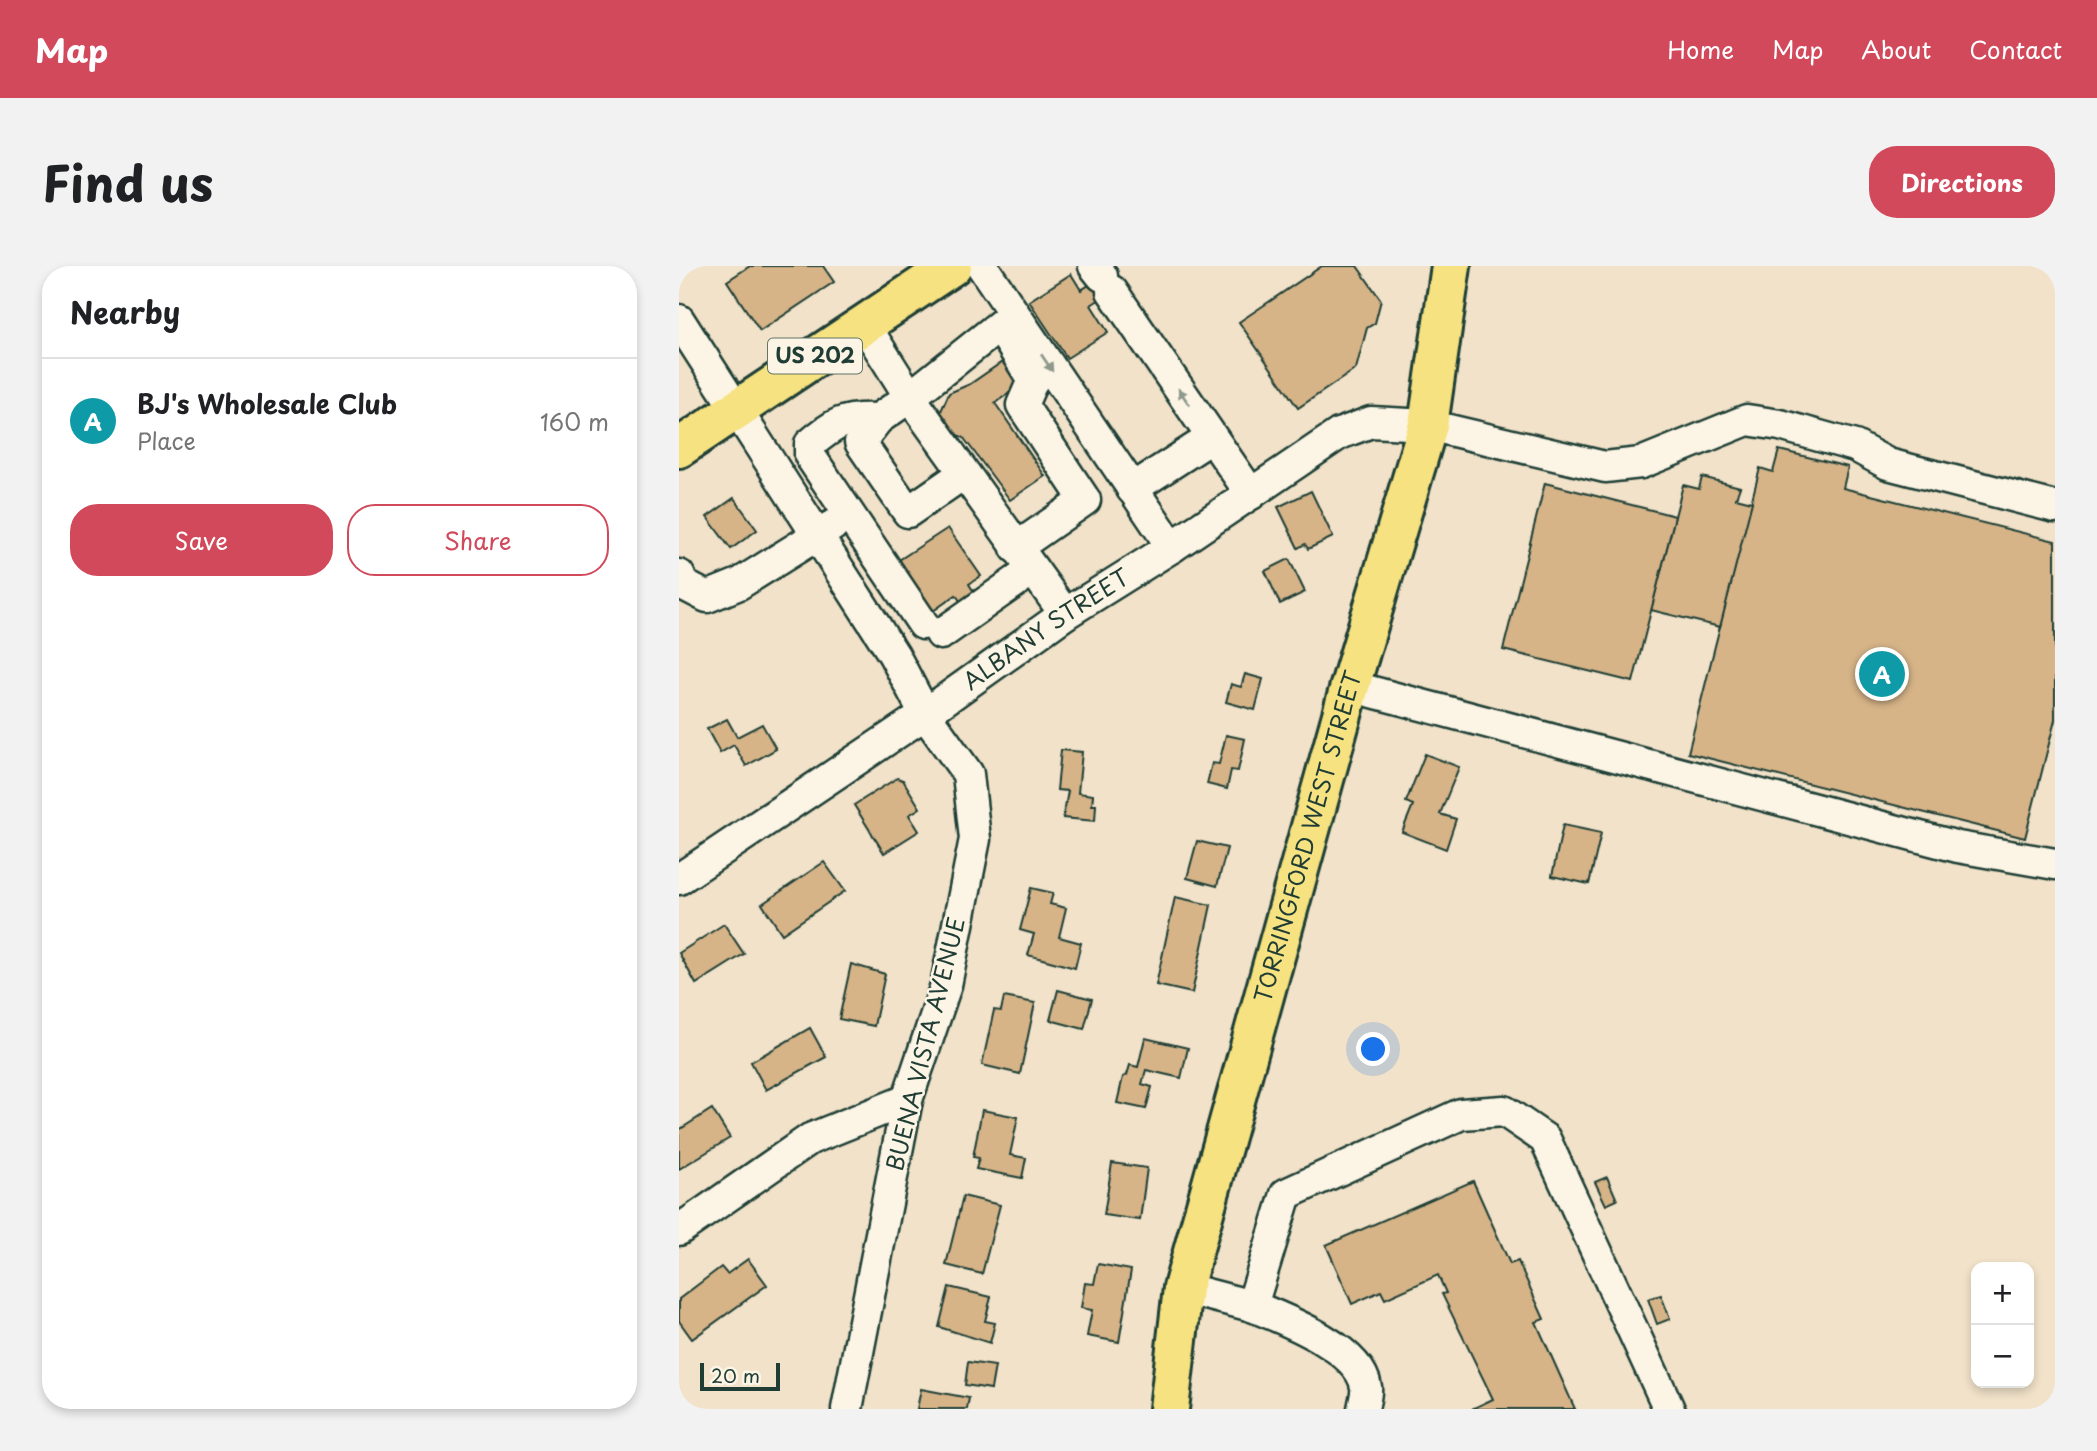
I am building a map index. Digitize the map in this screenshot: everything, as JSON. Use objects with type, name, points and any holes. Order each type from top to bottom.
[{"type":"main road","name":"US 202","points":[[679,448],[952,266]]},
{"type":"main road","name":"TORRINGFORD WEST STREET","points":[[1169,1409],[1183,1288],[1350,686],[1428,425],[1451,266]]},
{"type":"street","points":[[878,419],[855,417],[838,421],[810,444],[810,456],[849,515],[932,629],[1024,559],[1085,500],[1022,405],[1033,380],[982,266]]},
{"type":"street","points":[[1103,278],[1251,494]]},
{"type":"street","name":"BUENA VISTA AVENUE","points":[[679,320],[894,655],[925,714],[968,774],[975,839],[946,985],[907,1100],[847,1409]]},
{"type":"street","points":[[963,474],[908,512],[860,442],[878,419],[1007,320]]},
{"type":"street","points":[[1007,320],[1172,547]]},
{"type":"street","points":[[864,324],[963,474],[1065,614]]},
{"type":"street","name":"ALBANY STREET","points":[[679,879],[925,714],[1065,614],[1172,547],[1339,433],[1370,422],[1428,425],[1605,467],[1641,463],[1747,420],[1855,446],[1888,464],[2055,507]]},
{"type":"street","points":[[1132,489],[1212,438]]},
{"type":"street","points":[[679,575],[684,585],[707,597],[739,584],[849,515]]},
{"type":"street","points":[[1350,686],[1958,847],[2055,864]]},
{"type":"street","points":[[679,1230],[810,1139],[907,1100]]},
{"type":"street","points":[[1252,1306],[1286,1194],[1461,1114],[1504,1111],[1545,1139],[1669,1409]]},
{"type":"street","points":[[1183,1288],[1252,1306],[1295,1323],[1348,1356],[1366,1386],[1363,1409]]},
{"type":"building","points":[[750,266],[823,266],[834,282],[760,331],[727,281]]},
{"type":"building","points":[[1322,266],[1357,266],[1381,300],[1375,323],[1367,328],[1356,369],[1298,408],[1239,322]]},
{"type":"building","points":[[1071,274],[1081,290],[1105,275],[1114,290],[1091,305],[1108,332],[1067,358],[1029,301]]},
{"type":"building","points":[[1005,360],[1022,384],[995,403],[1045,476],[1010,500],[963,437],[948,432],[941,411],[949,393],[970,384]]},
{"type":"building","points":[[1779,450],[1848,467],[1843,488],[2055,541],[2055,720],[2025,838],[1688,753],[1760,468],[1773,472]]},
{"type":"building","points":[[1702,477],[1740,487],[1736,498],[1752,502],[1720,627],[1651,610],[1683,485],[1699,489]]},
{"type":"building","points":[[1545,483],[1675,516],[1633,682],[1503,650]]},
{"type":"building","points":[[1311,491],[1333,537],[1308,549],[1305,544],[1298,548],[1278,507]]},
{"type":"building","points":[[734,498],[757,530],[731,549],[707,517]]},
{"type":"building","points":[[948,528],[981,576],[969,584],[974,592],[960,601],[956,595],[933,611],[899,560]]},
{"type":"building","points":[[1289,559],[1305,592],[1280,604],[1265,571]]},
{"type":"building","points":[[1245,674],[1263,679],[1255,710],[1226,702],[1231,684],[1241,687]]},
{"type":"building","points":[[727,719],[737,737],[762,724],[776,749],[746,766],[734,745],[720,753],[707,729]]},
{"type":"building","points":[[1226,735],[1245,739],[1238,771],[1231,770],[1227,789],[1207,784],[1212,763],[1219,764]]},
{"type":"building","points":[[1061,750],[1082,752],[1078,793],[1093,795],[1092,805],[1096,805],[1095,821],[1063,818],[1068,791],[1057,790]]},
{"type":"building","points":[[1425,754],[1459,767],[1440,814],[1456,819],[1446,849],[1402,832],[1413,805],[1406,802]]},
{"type":"building","points":[[897,778],[903,780],[920,808],[909,815],[919,831],[884,853],[854,805]]},
{"type":"building","points":[[1563,825],[1601,833],[1589,884],[1552,876]]},
{"type":"building","points":[[1197,841],[1227,848],[1217,886],[1187,878]]},
{"type":"building","points":[[824,862],[845,891],[782,934],[762,904]]},
{"type":"building","points":[[1031,888],[1053,893],[1050,904],[1066,908],[1059,937],[1081,943],[1075,968],[1028,955],[1034,934],[1020,930]]},
{"type":"building","points":[[1175,897],[1211,905],[1192,993],[1156,985]]},
{"type":"building","points":[[724,924],[744,954],[696,984],[679,953]]},
{"type":"building","points":[[851,964],[885,974],[874,1026],[839,1019]]},
{"type":"building","points":[[1058,990],[1092,999],[1084,1029],[1050,1020]]},
{"type":"building","points":[[1004,997],[1035,1003],[1020,1074],[982,1065],[994,1010],[1001,1011]]},
{"type":"building","points":[[810,1028],[826,1057],[766,1090],[751,1062]]},
{"type":"building","points":[[1145,1038],[1188,1048],[1181,1078],[1146,1070],[1142,1084],[1152,1087],[1146,1109],[1117,1103],[1123,1077],[1127,1075],[1130,1065],[1138,1067]]},
{"type":"building","points":[[712,1109],[730,1138],[679,1169],[679,1130]]},
{"type":"building","points":[[982,1110],[1018,1117],[1010,1155],[1026,1158],[1022,1178],[976,1169],[979,1158],[973,1157]]},
{"type":"building","points":[[1112,1163],[1147,1168],[1140,1220],[1104,1215]]},
{"type":"building","points":[[1607,1177],[1617,1200],[1606,1205],[1595,1182]]},
{"type":"building","points":[[1473,1181],[1510,1264],[1518,1261],[1544,1319],[1536,1322],[1575,1409],[1472,1409],[1493,1399],[1442,1294],[1446,1293],[1438,1275],[1385,1299],[1381,1291],[1352,1304],[1326,1245]]},
{"type":"building","points":[[963,1196],[1000,1205],[982,1274],[946,1265]]},
{"type":"building","points":[[748,1259],[767,1285],[692,1339],[679,1321],[679,1299],[721,1267],[727,1274]]},
{"type":"building","points":[[1098,1264],[1131,1270],[1119,1342],[1087,1336],[1092,1310],[1081,1308],[1085,1283],[1094,1284]]},
{"type":"building","points":[[949,1287],[991,1297],[985,1321],[995,1323],[990,1343],[939,1327]]},
{"type":"building","points":[[1661,1295],[1670,1319],[1657,1324],[1648,1299]]},
{"type":"building","points":[[968,1362],[995,1366],[991,1389],[965,1385]]},
{"type":"building","points":[[921,1389],[969,1398],[967,1409],[917,1409]]},
{"type":"place","name":"BJ's Wholesale Club","points":[[1882,674]]}]
